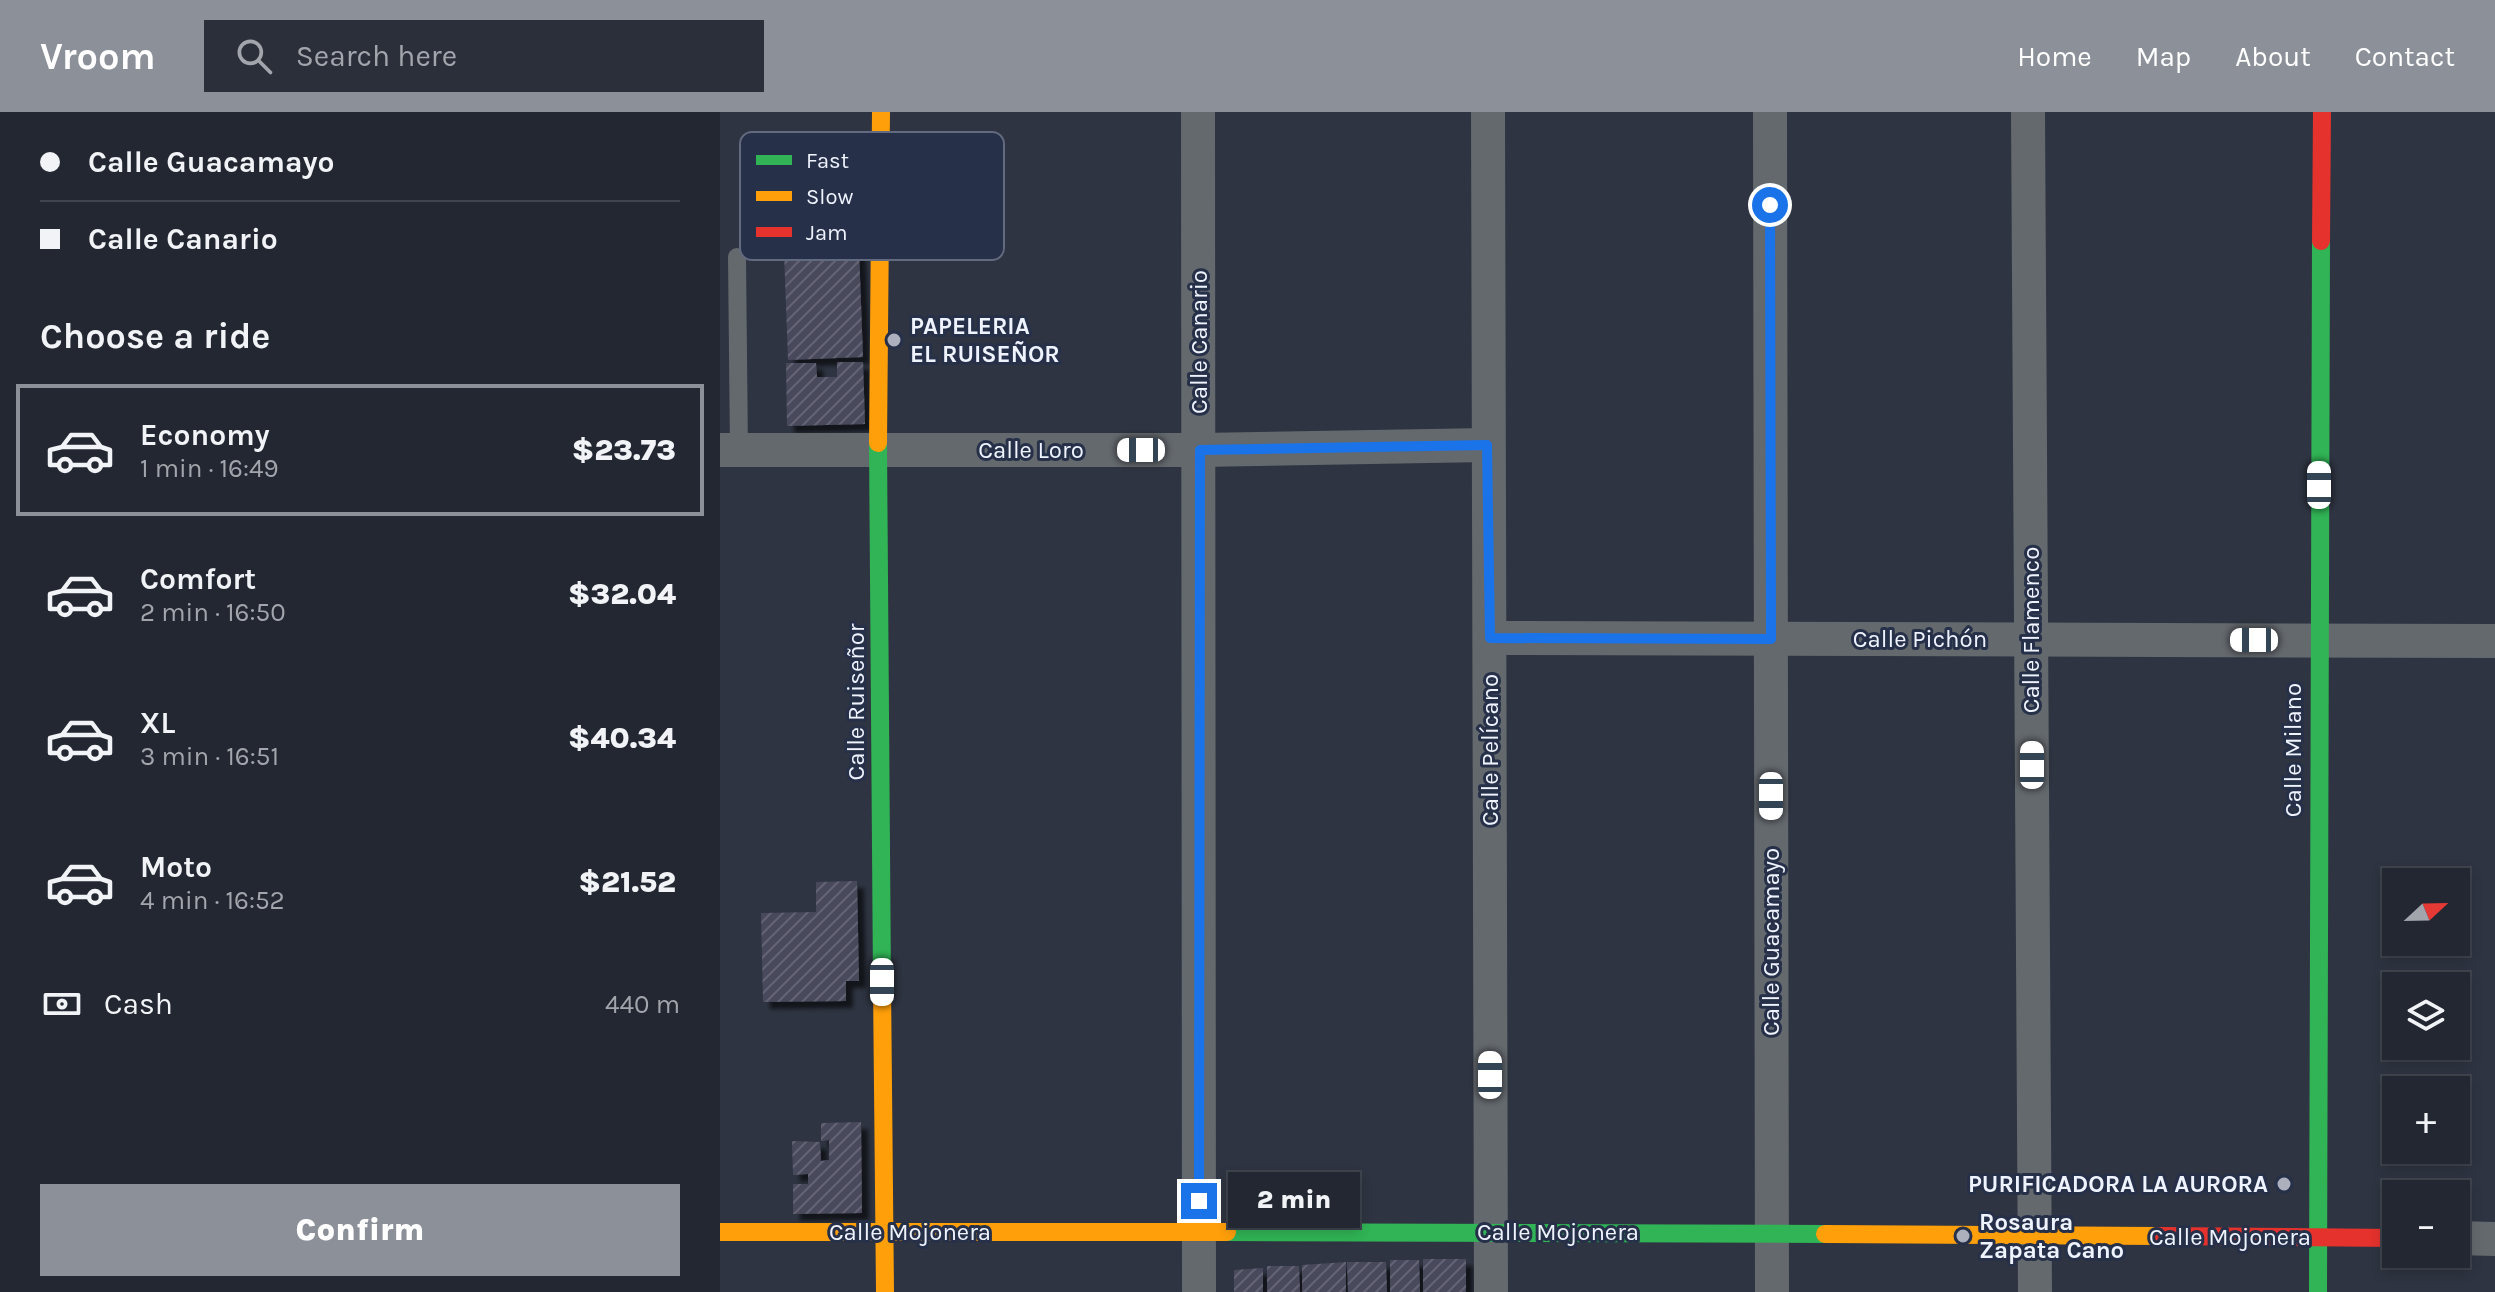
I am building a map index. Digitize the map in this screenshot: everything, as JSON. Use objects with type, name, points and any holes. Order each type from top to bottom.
[{"type":"street","name":"Calle Ruiseñor","points":[[881,112],[881,132]]},
{"type":"street","name":"Calle Canario","points":[[1198,112],[1199,1292]]},
{"type":"street","name":"Calle Guacamayo","points":[[1770,112],[1772,1292]]},
{"type":"street","name":"Calle Flamenco","points":[[2028,112],[2035,1292]]},
{"type":"street","name":"Calle Milano","points":[[2318,1292],[2317,640],[2322,112]]},
{"type":"street","name":"Calle Pelícano","points":[[1487,113],[1491,1292]]},
{"type":"street","name":"Calle Ruiseñor","points":[[880,260],[878,449],[885,1292]]},
{"type":"street","name":"Calle Loro","points":[[730,450],[1200,450],[1487,445]]},
{"type":"street","name":"Calle Pichón","points":[[1490,638],[2495,641]]},
{"type":"street","name":"Calle Mojonera","points":[[720,1232],[1491,1232],[2382,1238]]},
{"type":"street","points":[[2470,1238],[2495,1239]]},
{"type":"lane","points":[[730,450],[737,257]]},
{"type":"building","points":[[784,260],[859,260],[863,357],[788,360]]},
{"type":"building","points":[[837,362],[863,362],[865,424],[787,426],[786,363],[816,363],[817,377],[837,377]]},
{"type":"building","points":[[857,881],[859,981],[846,981],[846,1001],[763,1002],[761,913],[816,912],[816,882]]},
{"type":"building","points":[[861,1122],[862,1213],[793,1214],[793,1184],[808,1184],[808,1174],[793,1175],[792,1141],[820,1142],[821,1161],[829,1160],[829,1140],[821,1141],[821,1123]]},
{"type":"building","points":[[1423,1259],[1466,1259],[1466,1292],[1423,1292]]},
{"type":"building","points":[[1390,1260],[1419,1260],[1420,1292],[1390,1292]]},
{"type":"building","points":[[1346,1262],[1346,1292],[1302,1292],[1302,1265]]},
{"type":"building","points":[[1347,1262],[1386,1262],[1387,1292],[1348,1292]]},
{"type":"building","points":[[1267,1266],[1299,1266],[1300,1292],[1267,1292]]},
{"type":"building","points":[[1263,1268],[1263,1292],[1234,1292],[1234,1270]]},
{"type":"traffic: fast","points":[[2318,1292],[2321,241]]},
{"type":"traffic: fast","points":[[878,443],[882,984]]},
{"type":"traffic: fast","points":[[1227,1232],[1825,1234]]},
{"type":"traffic: slow","points":[[881,112],[881,132]]},
{"type":"traffic: slow","points":[[878,443],[880,260]]},
{"type":"traffic: slow","points":[[882,984],[885,1292]]},
{"type":"traffic: slow","points":[[720,1232],[1227,1232]]},
{"type":"traffic: slow","points":[[1825,1234],[2159,1236]]},
{"type":"traffic: jam","points":[[2321,241],[2322,112]]},
{"type":"traffic: jam","points":[[2159,1236],[2382,1238]]},
{"type":"place","name":"PAPELERIA EL RUISEÑOR","points":[[894,340]]},
{"type":"place","name":"PURIFICADORA LA AURORA","points":[[2284,1184]]},
{"type":"place","name":"Rosaura Zapata Cano","points":[[1963,1236]]},
{"type":"route","points":[[1199,1201],[1200,450],[1487,445],[1490,638],[1771,639],[1770,205]]}]
